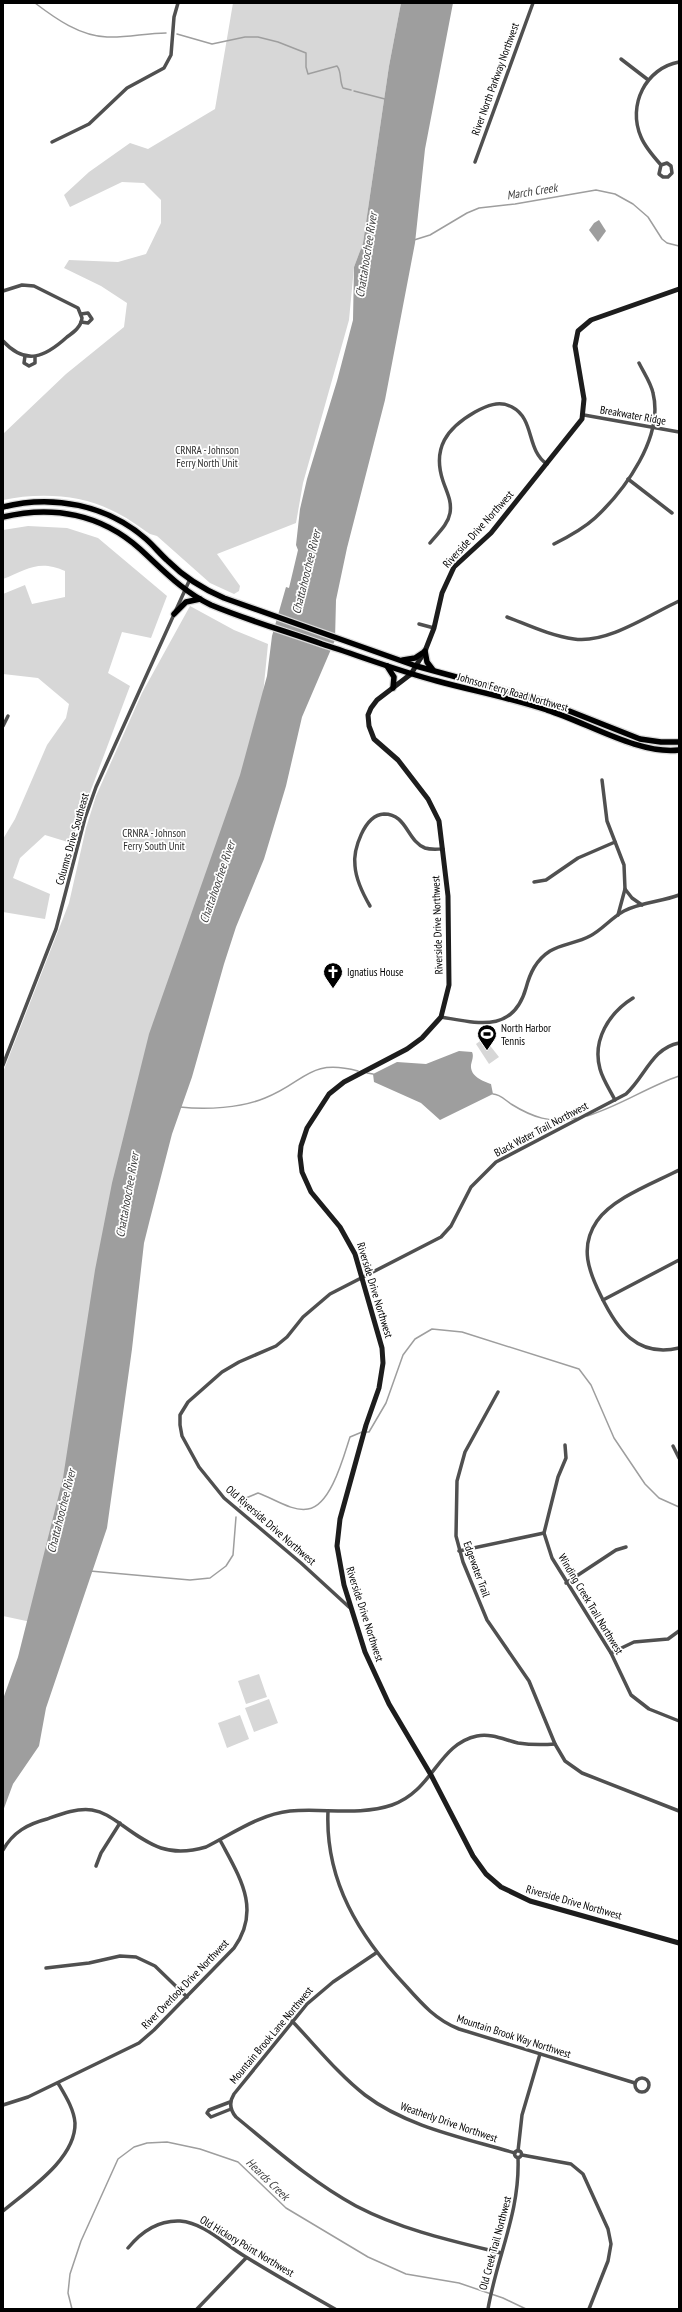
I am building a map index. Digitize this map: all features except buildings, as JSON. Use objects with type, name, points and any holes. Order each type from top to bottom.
[{"type":"main road","name":"Johnson Ferry Road Northwest","points":[[3,507],[25,502],[49,501],[66,503],[96,510],[124,523],[140,534],[190,579],[214,594],[416,666],[544,701],[640,739],[661,742],[679,742]]},
{"type":"main road","name":"Johnson Ferry Road Northwest","points":[[3,517],[27,512],[50,511],[76,515],[93,520],[130,541],[185,589],[201,599],[263,624],[411,674],[545,709],[649,748],[679,750]]},
{"type":"main road","points":[[174,614],[186,602],[201,599]]},
{"type":"main road","points":[[400,660],[414,658],[424,652],[427,662],[435,672]]},
{"type":"main road","points":[[386,665],[394,677],[393,688]]},
{"type":"street","points":[[52,142],[89,124],[127,88],[164,68],[171,55],[174,23],[178,3]]},
{"type":"street","name":"River North Parkway Northwest","points":[[475,162],[533,3]]},
{"type":"street","points":[[621,59],[647,80]]},
{"type":"street","points":[[661,164],[644,144],[638,127],[639,100],[647,80],[665,66],[679,62]]},
{"type":"street","points":[[667,163],[671,166],[672,173],[668,177],[663,177],[659,174],[661,164],[667,163]]},
{"type":"street","points":[[3,291],[22,285],[34,286],[71,303],[78,308],[82,314],[82,322],[53,350],[35,357],[25,356],[12,350],[3,341]]},
{"type":"street","points":[[584,415],[584,399],[575,346],[578,331],[591,320],[679,289]]},
{"type":"street","points":[[82,314],[88,313],[92,317],[88,323],[82,322]]},
{"type":"street","points":[[25,356],[24,363],[29,366],[34,363],[35,357]]},
{"type":"street","points":[[554,544],[580,530],[595,518],[628,479],[645,454],[655,411],[654,394],[638,363]]},
{"type":"street","points":[[430,543],[445,525],[450,514],[450,500],[441,476],[440,457],[446,435],[459,421],[490,405],[502,404],[512,407],[525,418],[536,454],[547,464]]},
{"type":"street","name":"Breakwater Ridge","points":[[584,415],[679,432]]},
{"type":"street","name":"Riverside Drive Northwest","points":[[584,415],[576,429],[491,533],[468,552],[449,575],[442,593],[434,628],[424,652],[416,666],[411,674],[372,705],[368,715],[369,726],[377,742],[395,756],[428,799],[439,821],[448,896],[450,940],[449,985],[441,1017],[430,1032],[415,1044],[335,1089],[324,1102],[302,1141],[300,1162],[307,1185],[316,1200],[346,1236],[355,1254],[380,1334],[383,1363],[379,1388],[363,1435],[340,1519],[336,1546],[338,1563],[365,1652],[389,1704],[431,1775],[479,1865],[501,1887],[530,1901],[679,1943]]},
{"type":"street","points":[[628,479],[672,513]]},
{"type":"street","name":"Columns Drive Southeast","points":[[3,1065],[5,1051],[56,930],[86,818],[96,787],[190,579]]},
{"type":"street","points":[[507,617],[566,638],[592,640],[613,633],[679,601]]},
{"type":"street","points":[[419,624],[434,628]]},
{"type":"street","points":[[3,726],[8,716]]},
{"type":"street","points":[[602,780],[607,822],[624,865],[625,889],[618,915]]},
{"type":"street","points":[[370,906],[362,893],[354,858],[366,826],[372,818],[382,814],[396,816],[422,846],[430,849],[443,849]]},
{"type":"street","points":[[534,882],[546,880],[578,858],[615,842]]},
{"type":"street","points":[[625,889],[632,898],[642,905]]},
{"type":"street","points":[[441,1017],[483,1024],[505,1018],[520,1004],[532,972],[542,957],[556,948],[591,936],[618,915],[642,905],[679,895]]},
{"type":"street","points":[[615,1100],[600,1070],[598,1046],[609,1019],[618,1009],[633,998]]},
{"type":"street","name":"Black Water Trail Northwest","points":[[361,1276],[441,1237],[451,1226],[471,1187],[496,1162],[615,1100],[635,1086],[659,1053],[669,1046],[679,1043]]},
{"type":"street","points":[[679,1170],[617,1202],[606,1211],[596,1222],[589,1238],[587,1255],[590,1274],[617,1326],[636,1343],[659,1350],[679,1348]]},
{"type":"street","points":[[603,1300],[679,1260]]},
{"type":"street","name":"Old Riverside Drive Northwest","points":[[352,1611],[343,1600],[224,1498],[199,1467],[182,1436],[180,1420],[184,1408],[188,1402],[222,1372],[238,1362],[276,1346],[316,1304],[361,1276]]},
{"type":"street","name":"Edgewater Trail","points":[[498,1392],[465,1452],[458,1468],[455,1520],[459,1551],[487,1620],[529,1681],[554,1744],[566,1761],[582,1773],[679,1812]]},
{"type":"street","points":[[459,1551],[544,1533],[558,1477],[566,1458],[565,1445]]},
{"type":"street","points":[[673,1446],[679,1458]]},
{"type":"street","name":"Winding Creek Trail Northwest","points":[[544,1533],[552,1558],[566,1583],[611,1653],[631,1695],[649,1709],[679,1721]]},
{"type":"street","points":[[566,1583],[616,1550],[626,1546]]},
{"type":"street","points":[[611,1653],[634,1642],[668,1639],[679,1631]]},
{"type":"street","points":[[3,1850],[12,1838],[27,1826],[69,1812],[92,1810],[103,1813],[120,1823],[148,1843],[170,1851],[195,1850],[275,1814],[290,1811],[369,1810],[392,1805],[417,1792],[458,1743],[478,1735],[494,1736],[530,1745],[554,1744]]},
{"type":"street","name":"Mountain Brook Way Northwest","points":[[328,1811],[328,1846],[335,1877],[343,1897],[376,1953],[427,2009],[443,2022],[459,2029],[635,2083]]},
{"type":"street","points":[[96,1866],[101,1853],[120,1823]]},
{"type":"street","name":"River Overlook Drive Northwest","points":[[3,2105],[28,2097],[139,2043],[187,1997],[234,1948],[246,1923],[247,1906],[245,1890],[220,1840]]},
{"type":"street","name":"Mountain Brook Lane Northwest","points":[[230,2102],[234,2094],[292,2021],[322,1990],[376,1953]]},
{"type":"street","points":[[46,1968],[89,1964],[120,1956],[136,1957],[155,1966],[187,1997]]},
{"type":"street","name":"Weatherly Drive Northwest","points":[[292,2021],[349,2081],[383,2107],[418,2123],[517,2152]]},
{"type":"street","points":[[540,2054],[522,2115],[517,2152],[520,2156],[571,2164],[578,2168],[583,2174],[608,2229],[611,2252],[589,2309]]},
{"type":"street","points":[[3,2212],[49,2172],[70,2144],[74,2133],[73,2115],[58,2083]]},
{"type":"street","points":[[231,2109],[211,2117],[207,2113],[209,2110],[230,2102],[231,2109],[236,2117],[298,2168],[356,2206],[414,2230],[501,2253]]},
{"type":"street","name":"Old Creek Trail Northwest","points":[[488,2309],[501,2253],[517,2201],[520,2156]]},
{"type":"street","name":"Old Hickory Point Northwest","points":[[128,2248],[140,2235],[151,2227],[166,2222],[181,2221],[202,2227],[246,2258],[335,2309]]},
{"type":"street","points":[[197,2309],[246,2258]]},
{"type":"green space","name":"CRNRA - Johnson Ferry North Unit","points":[[233,3],[401,3],[389,66],[363,243],[354,267],[349,320],[303,483],[296,523],[217,554],[240,586],[239,591],[234,594],[210,583],[157,536],[150,534],[121,515],[99,505],[58,496],[30,496],[3,500],[3,434],[66,374],[124,327],[127,303],[101,286],[64,268],[69,260],[118,262],[146,254],[161,223],[161,200],[144,183],[122,182],[70,207],[64,195],[89,172],[130,143],[148,149],[215,109]]},
{"type":"green space","points":[[28,526],[67,528],[98,538],[167,596],[151,638],[122,632],[108,673],[130,686],[71,843],[45,835],[20,858],[13,878],[50,894],[45,919],[3,912],[3,839],[15,819],[47,745],[66,718],[69,704],[38,678],[3,674],[3,594],[25,585],[32,604],[65,597],[65,571],[56,568],[47,566],[33,567],[3,579],[3,530]]},
{"type":"green space","name":"CRNRA - Johnson Ferry South Unit","points":[[190,606],[234,630],[268,644],[261,715],[91,1360],[31,1622],[3,1616],[3,1072],[69,903],[86,828],[96,796],[142,693]]},
{"type":"green space","name":"North Harbor Tennis","points":[[484,1038],[499,1057],[489,1064],[476,1044]]},
{"type":"green space","points":[[259,1674],[267,1697],[246,1704],[238,1681]]},
{"type":"green space","points":[[269,1699],[278,1723],[254,1732],[245,1708]]},
{"type":"green space","points":[[240,1715],[249,1739],[227,1748],[218,1723]]},
{"type":"water","name":"Chattahoochee River","points":[[401,3],[453,3],[425,149],[415,243],[385,400],[347,548],[336,600],[335,640],[302,717],[286,786],[264,859],[236,927],[224,964],[192,1077],[172,1134],[150,1219],[144,1243],[132,1349],[107,1528],[46,1708],[39,1746],[13,1784],[3,1811],[3,1699],[18,1657],[63,1478],[95,1270],[112,1183],[149,1034],[240,775],[267,676],[272,636],[286,587],[289,588],[298,550],[296,545],[300,509],[307,479],[337,381],[353,320],[354,267],[363,243],[389,66]]},
{"type":"water","points":[[599,220],[606,231],[598,242],[589,230],[594,223]]},
{"type":"water","points":[[459,1051],[472,1052],[472,1072],[480,1080],[491,1084],[493,1094],[440,1120],[421,1103],[374,1082],[373,1074],[397,1062],[426,1064]]},
{"type":"waterway","points":[[35,3],[69,26],[87,34],[114,37],[166,33]]},
{"type":"waterway","points":[[177,34],[212,44],[245,37],[258,37],[278,42],[306,53],[306,67],[308,74],[337,66],[343,88],[351,90]]},
{"type":"waterway","points":[[354,91],[385,99]]},
{"type":"waterway","name":"March Creek","points":[[414,240],[430,235],[467,213],[479,208],[515,204],[596,190],[615,194],[633,204],[648,217],[662,239],[667,243],[679,246]]},
{"type":"waterway","points":[[180,1107],[212,1108],[245,1104],[279,1092],[317,1070],[328,1067],[358,1071]]},
{"type":"waterway","points":[[367,1073],[373,1074]]},
{"type":"waterway","points":[[587,1116],[611,1107],[656,1085],[679,1076]]},
{"type":"waterway","points":[[493,1094],[500,1096],[526,1113],[534,1116],[550,1120],[567,1120],[576,1118]]},
{"type":"waterway","points":[[366,1432],[369,1432],[386,1403],[403,1355],[415,1339],[432,1329],[462,1332],[579,1369],[591,1385],[614,1438],[645,1484],[659,1498],[679,1507]]},
{"type":"waterway","points":[[240,1507],[246,1498],[258,1493],[289,1507],[308,1509],[316,1506],[330,1490],[340,1467],[350,1437],[362,1432]]},
{"type":"waterway","points":[[90,1571],[190,1580],[210,1578],[226,1566],[233,1555],[236,1517]]},
{"type":"waterway","name":"Heards Creek","points":[[72,2309],[68,2293],[70,2274],[81,2241],[118,2159],[134,2147],[147,2143],[167,2142],[200,2149],[238,2162],[286,2208],[368,2257],[406,2274],[459,2283],[503,2298],[526,2309]]},
{"type":"place","name":"Ignatius House","points":[[333,989]]},
{"type":"place","name":"North Harbor Tennis","points":[[487,1051]]}]
